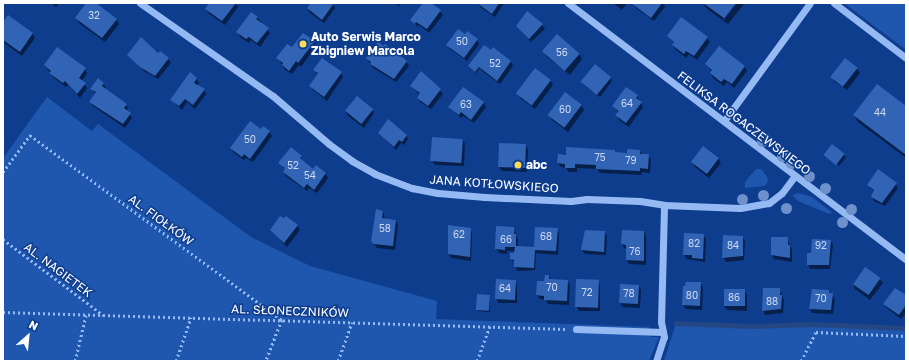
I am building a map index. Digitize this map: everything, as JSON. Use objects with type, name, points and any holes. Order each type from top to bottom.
[{"type":"street","name":"JANA KOTŁOWSKIEGO","points":[[140,3],[273,96],[329,144],[352,161],[375,174],[412,188],[438,193],[571,201],[588,199],[640,201],[664,205],[740,208],[769,202],[782,193],[796,176]]},
{"type":"street","name":"FELIKSA ROGACZEWSKIEGO","points":[[568,3],[906,260]]},
{"type":"street","points":[[724,121],[810,3]]},
{"type":"street","points":[[834,3],[906,58]]},
{"type":"street","points":[[656,361],[664,337],[661,322],[664,205]]},
{"type":"street","points":[[576,329],[663,332]]},
{"type":"path","name":"AL. FIOŁKÓW","points":[[3,172],[30,135],[282,320]]},
{"type":"path","name":"AL. NAGIETEK","points":[[3,239],[103,315]]},
{"type":"path","name":"AL. SŁONECZNIKÓW","points":[[3,312],[576,329]]},
{"type":"path","name":"AL. NAGIETEK","points":[[75,361],[86,314]]},
{"type":"path","points":[[176,361],[191,317]]},
{"type":"path","points":[[266,361],[282,320]]},
{"type":"path","points":[[338,361],[352,322]]},
{"type":"path","points":[[477,361],[490,326]]},
{"type":"path","points":[[801,361],[816,332],[906,336]]},
{"type":"shaded area","points":[[844,3],[906,3],[906,50]]},
{"type":"shaded area","points":[[47,97],[92,131],[98,124],[251,237],[310,266],[437,301],[436,319],[649,327],[651,337],[659,337],[649,361],[3,361],[3,158]]},
{"type":"shaded area","points":[[756,169],[761,169],[765,174],[768,179],[767,184],[764,186],[745,188],[745,182]]},
{"type":"shaded area","points":[[799,193],[812,197],[833,213],[829,214],[798,201],[792,195]]},
{"type":"shaded area","points":[[676,323],[752,326],[813,324],[906,329],[906,361],[664,361]]},
{"type":"building","points":[[86,3],[96,3],[117,19],[102,38],[75,18]]},
{"type":"building","points":[[209,3],[236,3],[222,21],[205,9]]},
{"type":"building","points":[[311,3],[334,3],[322,20],[307,8]]},
{"type":"building","points":[[423,3],[431,3],[441,10],[427,29],[410,20]]},
{"type":"building","points":[[477,3],[499,3],[492,14]]},
{"type":"building","points":[[631,3],[662,3],[651,18]]},
{"type":"building","points":[[703,3],[736,3],[724,18]]},
{"type":"building","points":[[527,11],[543,24],[529,39],[516,26]]},
{"type":"building","points":[[251,12],[258,17],[256,19],[269,28],[257,43],[249,37],[246,39],[236,32]]},
{"type":"building","points":[[8,15],[33,33],[20,52],[3,40],[3,22]]},
{"type":"building","points":[[681,17],[708,37],[694,56],[686,51],[684,54],[672,45],[674,42],[667,36]]},
{"type":"building","points":[[458,29],[465,34],[467,31],[478,39],[464,58],[446,45]]},
{"type":"building","points":[[303,33],[315,41],[298,63],[296,61],[289,71],[282,65],[283,63],[276,58],[287,44],[292,47]]},
{"type":"building","points":[[557,34],[580,54],[565,71],[542,51]]},
{"type":"building","points":[[141,37],[158,53],[160,51],[169,58],[155,76],[140,67],[127,55]]},
{"type":"building","points":[[378,42],[383,46],[385,44],[407,61],[394,79],[370,64],[371,62],[366,58]]},
{"type":"building","points":[[484,45],[491,50],[493,47],[511,61],[497,81],[479,67],[475,72],[468,66]]},
{"type":"building","points":[[719,46],[745,66],[732,84],[724,79],[721,82],[710,73],[712,70],[705,64]]},
{"type":"building","points":[[57,47],[86,68],[79,78],[86,83],[77,94],[65,81],[63,83],[49,73],[51,71],[44,65]]},
{"type":"building","points":[[322,58],[342,72],[324,97],[309,86],[318,73],[313,70]]},
{"type":"building","points":[[845,58],[858,68],[843,87],[830,77]]},
{"type":"building","points":[[595,64],[611,77],[597,95],[581,82]]},
{"type":"building","points":[[535,68],[551,80],[532,106],[516,94]]},
{"type":"building","points":[[421,71],[441,89],[428,106],[417,98],[420,93],[410,86]]},
{"type":"building","points":[[190,72],[197,78],[194,83],[205,89],[193,105],[185,99],[179,106],[170,100]]},
{"type":"building","points":[[98,78],[104,83],[102,86],[127,104],[124,108],[131,113],[123,124],[89,102],[96,92],[90,89]]},
{"type":"building","points":[[877,84],[906,106],[906,155],[853,115]]},
{"type":"building","points":[[463,87],[484,102],[471,120],[461,112],[459,115],[448,107]]},
{"type":"building","points":[[626,87],[638,95],[636,98],[642,102],[626,123],[615,115],[619,111],[612,106]]},
{"type":"building","points":[[565,92],[582,105],[564,128],[548,115]]},
{"type":"building","points":[[357,96],[373,109],[361,124],[345,111]]},
{"type":"building","points":[[388,119],[407,135],[402,142],[399,140],[394,147],[378,133]]},
{"type":"building","points":[[250,121],[261,129],[263,126],[270,131],[250,159],[244,154],[242,157],[230,148]]},
{"type":"building","points":[[432,137],[463,139],[461,163],[430,161]]},
{"type":"building","points":[[499,143],[526,144],[525,168],[498,167]]},
{"type":"building","points":[[832,144],[845,154],[836,165],[823,155]]},
{"type":"building","points":[[703,146],[719,158],[707,174],[691,162]]},
{"type":"building","points":[[291,147],[302,156],[300,158],[313,169],[316,165],[326,173],[314,190],[307,184],[304,188],[283,172],[285,168],[278,163]]},
{"type":"building","points":[[566,147],[615,150],[615,152],[627,153],[627,149],[640,150],[640,154],[649,154],[648,169],[640,168],[640,171],[596,169],[596,165],[575,164],[575,168],[565,168],[565,164],[557,163],[558,154],[566,155]]},
{"type":"building","points":[[878,169],[897,183],[882,203],[871,197],[874,190],[867,185]]},
{"type":"building","points":[[376,209],[383,211],[382,218],[396,220],[393,246],[374,244],[371,241]]},
{"type":"building","points":[[280,216],[284,218],[286,216],[298,225],[284,243],[270,230]]},
{"type":"building","points":[[448,225],[471,228],[470,257],[448,254]]},
{"type":"building","points":[[496,226],[514,227],[514,234],[516,234],[516,246],[534,247],[535,227],[558,228],[556,251],[535,250],[534,268],[514,267],[514,260],[510,259],[510,253],[514,253],[515,247],[505,247],[505,250],[495,249]]},
{"type":"building","points":[[585,230],[605,231],[604,252],[581,250]]},
{"type":"building","points":[[622,230],[644,231],[644,261],[626,260],[626,245],[621,244]]},
{"type":"building","points":[[684,233],[704,234],[703,259],[692,258],[692,255],[683,255]]},
{"type":"building","points":[[723,235],[743,236],[743,256],[722,258]]},
{"type":"building","points":[[771,237],[788,237],[788,245],[790,245],[790,258],[771,255]]},
{"type":"building","points":[[812,239],[831,240],[829,265],[807,265],[807,253],[811,253]]},
{"type":"building","points":[[865,267],[881,278],[869,295],[853,284]]},
{"type":"building","points":[[545,275],[549,275],[549,279],[568,280],[567,301],[544,300],[544,296],[536,295],[537,281],[544,281]]},
{"type":"building","points":[[496,279],[516,280],[515,300],[495,299]]},
{"type":"building","points":[[576,279],[599,280],[598,308],[575,307]]},
{"type":"building","points":[[686,282],[701,282],[700,306],[682,305],[683,286],[685,286]]},
{"type":"building","points":[[620,284],[639,285],[638,304],[619,303]]},
{"type":"building","points":[[763,288],[780,288],[780,295],[782,295],[781,309],[762,311]]},
{"type":"building","points":[[895,288],[906,295],[906,305],[899,315],[883,304]]},
{"type":"building","points":[[724,289],[745,289],[745,306],[724,306]]},
{"type":"building","points":[[812,289],[829,290],[829,293],[833,293],[831,310],[809,309]]},
{"type":"building","points":[[477,294],[490,295],[489,311],[476,310]]},
{"type":"waterway","points":[[676,323],[752,326],[813,324],[906,328]]},
{"type":"place","name":"Auto Serwis Marco Zbigniew Marcola","points":[[303,44]]},
{"type":"place","name":"abc","points":[[518,165]]}]
